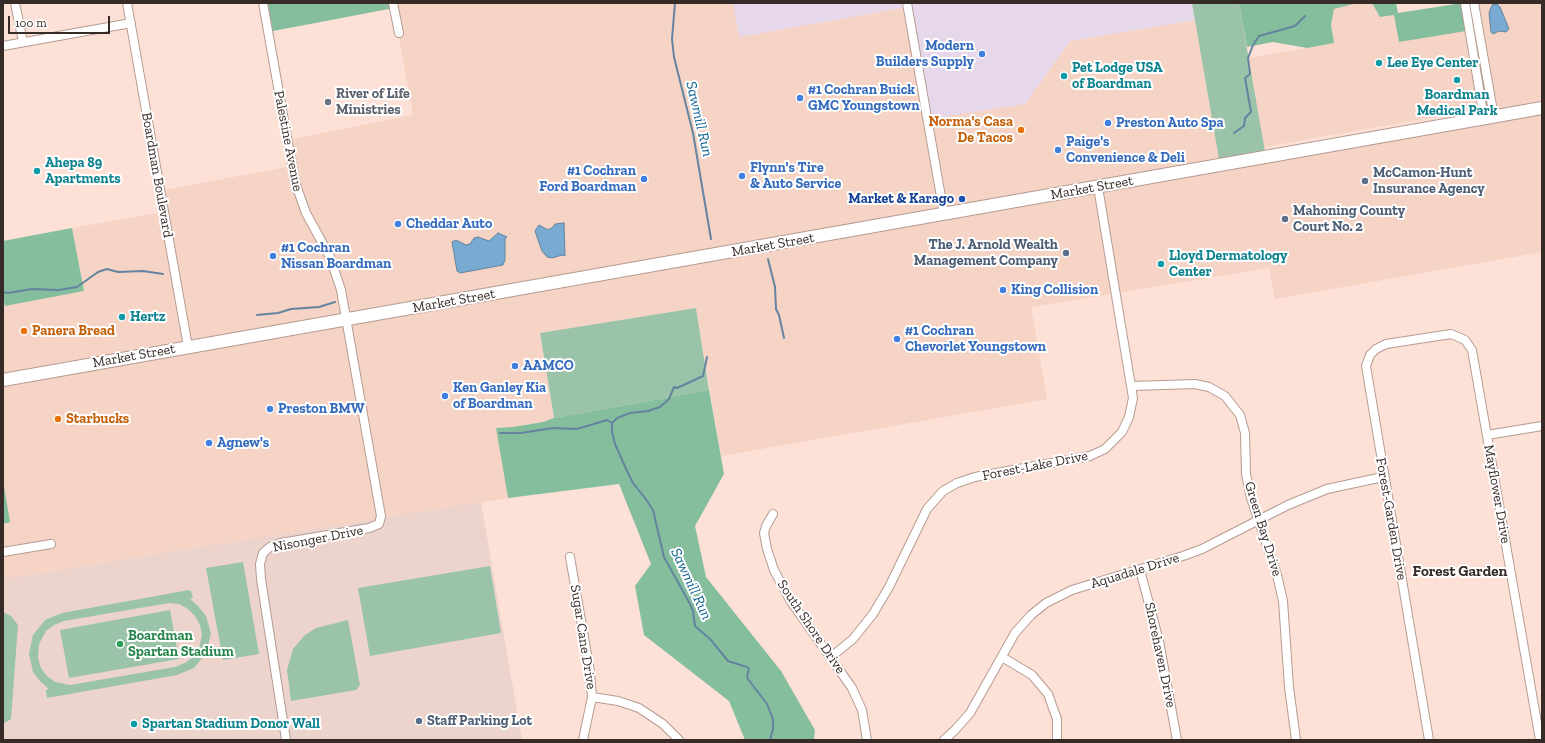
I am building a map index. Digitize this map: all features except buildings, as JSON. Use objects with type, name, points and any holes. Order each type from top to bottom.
[{"type":"main road","name":"Market Street","points":[[3,380],[1542,108]]},
{"type":"street","points":[[15,3],[22,42]]},
{"type":"street","name":"Boardman Boulevard","points":[[127,3],[188,347]]},
{"type":"street","name":"Palestine Avenue","points":[[263,3],[295,182],[306,213],[334,266],[341,290],[346,319]]},
{"type":"street","points":[[393,3],[399,33]]},
{"type":"street","points":[[907,3],[944,214]]},
{"type":"street","points":[[1465,3],[1472,51],[1489,118]]},
{"type":"street","points":[[1474,3],[1489,118]]},
{"type":"street","points":[[3,46],[131,23]]},
{"type":"street","points":[[1472,51],[1481,49]]},
{"type":"street","name":"Forest-Lake Drive","points":[[831,657],[853,639],[873,614],[889,587],[927,509],[938,495],[958,483],[974,477],[1081,458],[1100,452],[1115,441],[1129,417],[1133,398],[1132,386],[1098,187]]},
{"type":"street","name":"Nisonger Drive","points":[[286,740],[261,579],[260,564],[263,553],[270,547],[281,543],[369,528],[379,524],[380,518],[380,506],[346,319]]},
{"type":"street","name":"Mayflower Drive","points":[[1423,337],[1451,334],[1461,337],[1469,344],[1472,350],[1540,740]]},
{"type":"street","name":"Forest-Garden Drive","points":[[1423,337],[1379,346],[1370,355],[1367,362],[1368,384],[1428,740]]},
{"type":"street","name":"Green Bay Drive","points":[[1132,386],[1201,384],[1217,390],[1232,402],[1240,415],[1244,427],[1247,480],[1258,521],[1277,575],[1283,601],[1289,687],[1296,740]]},
{"type":"street","points":[[1487,435],[1542,426]]},
{"type":"street","name":"Aquadale Drive","points":[[944,740],[970,713],[1020,626],[1046,603],[1072,590],[1140,570],[1202,549],[1304,498],[1327,489],[1384,477]]},
{"type":"street","name":"South Shore Drive","points":[[772,514],[766,526],[764,536],[774,570],[790,600],[831,657],[858,700],[865,720],[867,740]]},
{"type":"street","points":[[3,552],[51,544]]},
{"type":"street","name":"Sugar Cane Drive","points":[[570,557],[590,672],[592,697],[583,740]]},
{"type":"street","name":"Shorehaven Drive","points":[[1140,570],[1159,641],[1177,740]]},
{"type":"street","points":[[1002,657],[1032,675],[1048,694],[1057,719],[1057,740]]},
{"type":"street","points":[[592,697],[618,701],[639,708],[663,724],[679,740]]},
{"type":"shaded area","points":[[393,3],[733,3],[739,37],[908,7],[928,119],[1025,104],[1070,41],[1195,20],[1220,165],[1494,117],[1474,3],[1542,3],[1542,252],[1275,299],[1269,268],[1031,307],[1047,399],[721,456],[696,308],[540,333],[554,418],[543,422],[496,428],[508,498],[3,579],[3,297],[5,306],[84,291],[72,228],[163,212],[160,191],[291,166],[287,140],[413,115]]},
{"type":"shaded area","points":[[733,3],[1192,3],[1195,20],[1070,41],[1025,104],[928,119],[908,7],[739,37]]},
{"type":"shaded area","points":[[1357,3],[1372,3],[1380,17],[1394,15],[1466,31],[1477,105],[1470,111],[1264,147],[1249,58],[1334,43],[1331,25],[1334,9]]},
{"type":"shaded area","points":[[481,502],[522,740],[3,740],[3,579]]},
{"type":"green space","points":[[263,3],[393,3],[394,8],[268,32]]},
{"type":"green space","points":[[1192,3],[1239,3],[1266,157],[1220,165]]},
{"type":"green space","points":[[1239,3],[1357,3],[1334,9],[1331,25],[1334,43],[1307,48],[1273,42],[1247,47]]},
{"type":"green space","points":[[1372,3],[1396,3],[1398,13],[1462,3],[1466,31],[1399,42],[1394,15],[1380,17]]},
{"type":"green space","points":[[72,228],[84,291],[5,306],[3,297],[3,241]]},
{"type":"green space","points":[[696,308],[709,390],[554,418],[540,333]]},
{"type":"green space","points":[[709,390],[724,474],[695,526],[706,577],[781,671],[815,730],[814,740],[745,740],[729,701],[644,635],[635,586],[651,564],[619,484],[508,498],[496,428],[543,422],[554,418]]},
{"type":"green space","points":[[3,480],[10,522],[3,524]]},
{"type":"green space","points":[[243,562],[259,654],[223,660],[206,568]]},
{"type":"green space","points":[[490,566],[501,633],[370,656],[358,588]]},
{"type":"green space","points":[[189,590],[191,591],[193,598],[190,599],[206,616],[211,634],[206,653],[194,668],[177,675],[47,698],[46,690],[49,689],[33,672],[29,654],[33,635],[45,620],[62,613]],"holes":[[[169,603],[179,604],[188,609],[195,616],[200,625],[202,635],[199,649],[193,657],[185,663],[175,667],[70,685],[55,682],[47,676],[41,668],[38,658],[39,644],[46,631],[54,625],[64,621]]]},
{"type":"green space","points":[[170,610],[179,659],[69,678],[60,630]]},
{"type":"green space","points":[[3,612],[11,616],[18,625],[11,719],[3,724]]},
{"type":"green space","points":[[348,620],[360,685],[356,690],[291,701],[287,670],[293,649],[305,635],[316,628]]},
{"type":"water","points":[[1497,4],[1500,7],[1509,29],[1506,32],[1499,31],[1493,34],[1491,32],[1489,13],[1492,5]]},
{"type":"water","points":[[564,223],[565,256],[562,255],[552,258],[547,257],[542,251],[535,231],[539,225],[548,230],[555,224]]},
{"type":"water","points":[[498,233],[507,237],[505,239],[505,260],[503,265],[460,273],[457,271],[452,242],[456,240],[466,245],[470,244],[474,238],[478,237],[489,241]]},
{"type":"waterway","name":"Sawmill Run","points":[[675,3],[672,39],[674,57],[693,133],[711,239]]},
{"type":"waterway","points":[[1234,133],[1244,126],[1245,118],[1251,112],[1245,78],[1250,74],[1248,58],[1253,45],[1259,36],[1295,26],[1305,16]]},
{"type":"waterway","name":"Sawmill Run","points":[[768,259],[775,287],[776,309],[779,315],[784,338]]},
{"type":"waterway","points":[[3,292],[8,293],[32,289],[59,290],[77,287],[98,272],[107,269],[118,272],[143,271],[163,274]]},
{"type":"waterway","points":[[257,315],[278,313],[291,309],[319,307],[335,302]]},
{"type":"waterway","name":"Sawmill Run","points":[[707,357],[703,376],[677,388],[674,387],[669,399],[660,407],[648,411],[630,413],[617,418],[612,423],[612,432],[615,444],[633,483],[653,510],[664,557],[690,604],[693,611],[695,626],[711,640],[728,661],[749,669],[747,676],[748,679],[767,704],[773,719],[773,729],[770,740]]},
{"type":"waterway","points":[[500,433],[521,433],[553,428],[577,429],[607,420],[612,423]]},
{"type":"place","name":"Modern Builders Supply","points":[[982,54]]},
{"type":"place","name":"Lee Eye Center","points":[[1379,63]]},
{"type":"place","name":"Pet Lodge USA of Boardman","points":[[1064,76]]},
{"type":"place","name":"Boardman Medical Park","points":[[1457,80]]},
{"type":"place","name":"#1 Cochran Buick GMC Youngstown","points":[[800,98]]},
{"type":"place","name":"River of Life Ministries","points":[[328,102]]},
{"type":"place","name":"Preston Auto Spa","points":[[1108,123]]},
{"type":"place","name":"Norma's Casa De Tacos","points":[[1021,130]]},
{"type":"place","name":"Paige's Convenience & Deli","points":[[1058,150]]},
{"type":"place","name":"Ahepa 89 Apartments","points":[[37,171]]},
{"type":"place","name":"Flynn's Tire & Auto Service","points":[[742,176]]},
{"type":"place","name":"#1 Cochran Ford Boardman","points":[[644,179]]},
{"type":"place","name":"McCamon-Hunt Insurance Agency","points":[[1365,181]]},
{"type":"place","name":"Market & Karago","points":[[962,199]]},
{"type":"place","name":"Mahoning County Court No. 2","points":[[1285,219]]},
{"type":"place","name":"Cheddar Auto","points":[[398,224]]},
{"type":"place","name":"The J. Arnold Wealth Management Company","points":[[1066,253]]},
{"type":"place","name":"#1 Cochran Nissan Boardman","points":[[273,256]]},
{"type":"place","name":"Lloyd Dermatology Center","points":[[1161,264]]},
{"type":"place","name":"King Collision","points":[[1003,290]]},
{"type":"place","name":"Hertz","points":[[122,317]]},
{"type":"place","name":"Panera Bread","points":[[24,331]]},
{"type":"place","name":"#1 Cochran Chevorlet Youngstown","points":[[897,339]]},
{"type":"place","name":"AAMCO","points":[[515,366]]},
{"type":"place","name":"Ken Ganley Kia of Boardman","points":[[445,396]]},
{"type":"place","name":"Preston BMW","points":[[270,409]]},
{"type":"place","name":"Starbucks","points":[[58,419]]},
{"type":"place","name":"Agnew's","points":[[209,443]]},
{"type":"place","name":"Boardman Spartan Stadium","points":[[120,644]]},
{"type":"place","name":"Staff Parking Lot","points":[[419,721]]},
{"type":"place","name":"Spartan Stadium Donor Wall","points":[[134,724]]},
{"type":"district","name":"Forest Garden","points":[[1460,572]]}]
